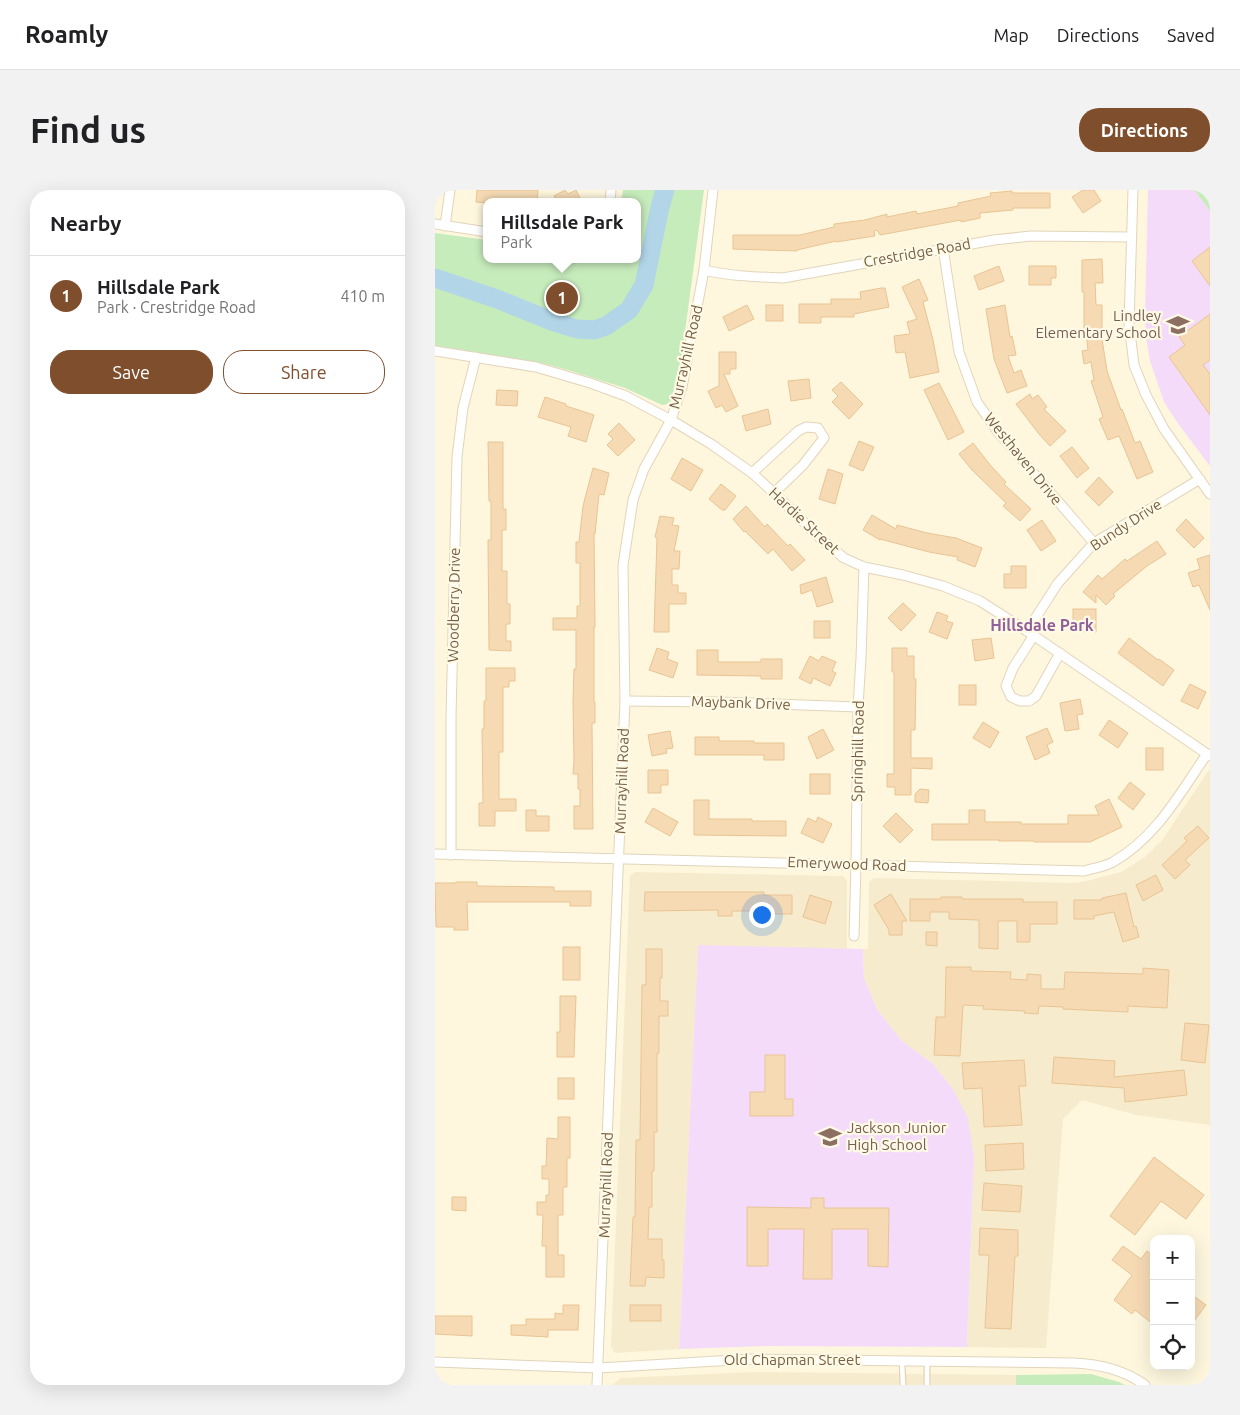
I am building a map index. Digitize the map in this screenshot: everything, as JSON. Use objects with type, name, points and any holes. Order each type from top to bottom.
[{"type":"street","points":[[445,226],[450,190]]},
{"type":"street","name":"Murrayhill Road","points":[[597,1385],[625,701],[623,565],[633,500],[644,469],[671,420],[682,387],[704,270],[713,190]]},
{"type":"street","points":[[1133,190],[1129,324],[1135,365],[1146,395],[1163,429],[1210,494]]},
{"type":"street","points":[[435,224],[483,231]]},
{"type":"street","name":"Crestridge Road","points":[[704,270],[754,277],[783,278],[994,240],[1031,236],[1131,237]]},
{"type":"street","name":"Westhaven Drive","points":[[943,248],[959,352],[977,402],[998,432],[1094,543]]},
{"type":"street","name":"Hardie Street","points":[[435,351],[536,367],[626,396],[711,444],[751,472],[844,558],[864,567],[943,586],[980,601],[1209,755]]},
{"type":"street","name":"Woodberry Drive","points":[[451,855],[457,458],[463,408],[476,357]]},
{"type":"street","points":[[751,472],[798,431],[806,427],[818,428],[824,438],[803,465],[774,493]]},
{"type":"street","name":"Bundy Drive","points":[[1060,653],[1037,696],[1029,701],[1020,701],[1011,697],[1006,686],[1009,677],[1030,633],[1058,583],[1094,543],[1200,479]]},
{"type":"street","name":"Springhill Road","points":[[854,936],[857,865],[858,707],[864,567]]},
{"type":"street","name":"Maybank Drive","points":[[625,701],[858,707]]},
{"type":"street","name":"Emerywood Road","points":[[435,854],[1083,871],[1112,863],[1135,846],[1158,824],[1209,755]]},
{"type":"street","name":"Old Chapman Street","points":[[435,1362],[598,1368],[751,1359],[1091,1364],[1123,1372],[1145,1385]]},
{"type":"lane","points":[[902,1360],[903,1385]]},
{"type":"lane","points":[[927,1361],[927,1385]]},
{"type":"shaded area","name":"Lindley Elementary School","points":[[1148,190],[1191,190],[1196,192],[1210,211],[1210,466],[1164,402],[1150,361],[1146,337],[1145,312]]},
{"type":"shaded area","points":[[1210,770],[1210,1125],[1136,1115],[1082,1100],[1063,1119],[1046,1348],[967,1347],[974,1157],[953,1089],[932,1063],[902,1041],[877,1009],[864,978],[863,949],[868,949],[869,882],[874,878],[1076,883],[1121,872],[1145,857],[1163,839]]},
{"type":"shaded area","points":[[635,872],[843,876],[847,881],[847,949],[698,946],[679,1349],[615,1353],[611,1346],[630,876]]},
{"type":"shaded area","name":"Jackson Junior High School","points":[[698,945],[863,949],[864,978],[877,1009],[902,1041],[932,1063],[953,1089],[968,1118],[974,1157],[967,1347],[766,1346],[679,1349]]},
{"type":"shaded area","points":[[754,1372],[1016,1375],[1016,1385],[612,1385],[621,1378]]},
{"type":"green space","points":[[623,190],[704,190],[680,369],[669,404],[662,405],[625,388],[546,364],[435,346],[435,233],[483,239],[483,263],[641,263],[641,198],[622,198]]},
{"type":"green space","points":[[1191,190],[1210,190],[1210,211],[1196,192]]},
{"type":"green space","points":[[1091,1374],[1125,1385],[1016,1385],[1016,1375]]},
{"type":"building","points":[[477,190],[538,190],[537,198],[483,198],[483,203],[476,202]]},
{"type":"building","points":[[565,190],[568,194],[576,190],[580,198],[555,198],[554,196]]},
{"type":"building","points":[[1083,190],[1094,190],[1101,201],[1083,213],[1072,197]]},
{"type":"building","points":[[1012,191],[1012,193],[1050,193],[1050,208],[1013,208],[1013,210],[980,213],[980,218],[880,235],[877,230],[874,231],[875,236],[836,241],[797,251],[733,249],[733,235],[800,235],[834,227],[834,224],[865,220],[887,214],[887,217],[916,211],[917,214],[958,206],[958,203],[991,196],[990,193]]},
{"type":"building","points":[[1210,247],[1210,286],[1192,261]]},
{"type":"building","points":[[1102,259],[1103,283],[1095,283],[1096,305],[1102,305],[1102,339],[1107,371],[1135,443],[1140,441],[1153,472],[1137,479],[1119,436],[1108,440],[1099,419],[1103,417],[1091,381],[1094,380],[1091,362],[1084,364],[1082,351],[1088,350],[1086,332],[1084,332],[1082,260]]},
{"type":"building","points":[[999,266],[1004,281],[979,290],[974,276]]},
{"type":"building","points":[[1029,266],[1056,266],[1056,278],[1051,278],[1051,285],[1029,285]]},
{"type":"building","points":[[919,279],[928,300],[923,302],[939,372],[910,378],[905,352],[896,353],[894,336],[910,334],[907,322],[917,319],[902,287]]},
{"type":"building","points":[[885,288],[889,307],[854,314],[854,317],[821,317],[821,323],[799,323],[799,304],[831,304],[831,299],[861,299],[860,292]]},
{"type":"building","points":[[747,305],[754,319],[729,331],[723,317]]},
{"type":"building","points":[[766,305],[783,305],[783,321],[766,321]]},
{"type":"building","points":[[1005,305],[1010,337],[1012,336],[1016,355],[1008,356],[1014,373],[1021,370],[1027,386],[1007,393],[994,359],[986,309]]},
{"type":"building","points":[[1210,314],[1210,360],[1203,365],[1210,374],[1210,415],[1169,357],[1185,345],[1179,337]]},
{"type":"building","points":[[719,352],[736,352],[736,369],[730,369],[730,374],[724,374],[738,406],[726,412],[722,405],[716,408],[708,391],[719,386]]},
{"type":"building","points":[[809,379],[811,398],[791,401],[788,381]]},
{"type":"building","points":[[841,382],[863,404],[849,419],[832,402],[838,396],[832,390]]},
{"type":"building","points":[[939,383],[964,432],[948,440],[924,390]]},
{"type":"building","points":[[497,390],[518,391],[517,406],[496,405]]},
{"type":"building","points":[[1030,394],[1032,399],[1038,395],[1047,407],[1044,409],[1066,431],[1050,446],[1016,404]]},
{"type":"building","points":[[545,397],[594,415],[586,442],[568,436],[571,427],[538,417]]},
{"type":"building","points":[[768,409],[771,424],[746,431],[742,416]]},
{"type":"building","points":[[619,423],[635,440],[618,456],[607,445],[613,439],[608,434]]},
{"type":"building","points":[[859,441],[874,447],[863,471],[849,465]]},
{"type":"building","points":[[488,442],[503,442],[503,509],[506,509],[506,530],[502,530],[502,571],[507,571],[507,604],[510,604],[510,624],[506,624],[506,641],[511,641],[511,651],[489,650],[488,540],[491,540],[491,501],[489,501]]},
{"type":"building","points":[[973,443],[1006,482],[1004,484],[1031,509],[1020,521],[1003,506],[1006,503],[972,470],[959,454]]},
{"type":"building","points":[[1072,447],[1089,468],[1077,478],[1060,456]]},
{"type":"building","points":[[682,458],[703,470],[691,491],[671,479]]},
{"type":"building","points":[[593,468],[609,473],[604,495],[599,494],[594,533],[595,723],[592,723],[593,829],[574,829],[574,806],[580,806],[578,774],[573,774],[576,630],[553,630],[553,618],[577,618],[577,606],[580,606],[580,563],[576,563],[576,542],[579,542],[583,506]]},
{"type":"building","points":[[828,469],[843,474],[835,504],[819,499]]},
{"type":"building","points":[[1099,477],[1113,492],[1099,506],[1085,492]]},
{"type":"building","points":[[721,484],[736,496],[725,510],[722,510],[709,499]]},
{"type":"building","points":[[746,506],[765,527],[767,524],[788,546],[790,544],[805,560],[792,571],[773,549],[768,554],[733,519]]},
{"type":"building","points":[[872,515],[896,529],[897,525],[956,538],[982,548],[975,567],[957,560],[958,557],[880,540],[863,530]]},
{"type":"building","points":[[660,516],[674,518],[672,525],[679,526],[674,551],[680,551],[679,569],[672,569],[672,585],[678,585],[678,593],[686,593],[686,604],[669,604],[669,632],[654,632],[657,538],[655,537]]},
{"type":"building","points":[[1186,519],[1204,538],[1194,548],[1176,530]]},
{"type":"building","points":[[1042,520],[1056,541],[1041,551],[1027,530]]},
{"type":"building","points":[[1157,541],[1166,554],[1147,566],[1113,594],[1115,596],[1106,605],[1096,595],[1096,603],[1083,592],[1098,575],[1102,579],[1125,559],[1127,561]]},
{"type":"building","points":[[1210,555],[1210,610],[1199,585],[1193,587],[1188,573],[1200,569],[1197,559]]},
{"type":"building","points":[[1011,566],[1026,566],[1026,588],[1004,588],[1004,574],[1011,574]]},
{"type":"building","points":[[826,577],[833,602],[817,607],[812,590],[801,594],[800,585]]},
{"type":"building","points":[[903,603],[916,615],[901,631],[888,618]]},
{"type":"building","points":[[1073,609],[1096,609],[1096,632],[1073,632]]},
{"type":"building","points":[[937,612],[948,616],[946,621],[953,623],[947,639],[929,632]]},
{"type":"building","points":[[814,621],[830,621],[830,638],[814,638]]},
{"type":"building","points":[[991,638],[994,658],[975,661],[972,640]]},
{"type":"building","points":[[1129,638],[1174,670],[1163,686],[1118,653]]},
{"type":"building","points":[[657,648],[669,652],[667,659],[678,663],[673,678],[649,670]]},
{"type":"building","points":[[892,648],[907,648],[907,656],[914,656],[914,679],[916,679],[915,730],[911,730],[911,758],[932,758],[932,769],[911,768],[911,795],[895,795],[895,787],[887,787],[887,774],[894,774],[894,672],[892,672]]},
{"type":"building","points":[[697,650],[718,650],[718,662],[761,662],[761,659],[782,659],[782,679],[761,679],[761,676],[697,675]]},
{"type":"building","points":[[810,656],[819,661],[822,656],[836,662],[832,671],[836,673],[830,686],[813,678],[811,684],[799,678]]},
{"type":"building","points":[[486,668],[515,668],[515,681],[509,681],[509,687],[503,687],[503,752],[499,752],[499,799],[516,799],[516,811],[495,811],[495,826],[479,826],[479,803],[483,803],[482,729],[484,729],[484,701],[486,701]]},
{"type":"building","points":[[1190,684],[1206,692],[1198,709],[1181,701]]},
{"type":"building","points":[[959,685],[976,685],[976,705],[959,705]]},
{"type":"building","points":[[1080,699],[1083,714],[1077,715],[1079,729],[1065,731],[1060,703]]},
{"type":"building","points":[[1109,720],[1128,733],[1118,748],[1099,735]]},
{"type":"building","points":[[983,722],[999,732],[990,748],[973,738]]},
{"type":"building","points":[[1047,728],[1053,742],[1047,745],[1050,753],[1035,760],[1026,737]]},
{"type":"building","points":[[823,729],[834,750],[817,759],[808,737]]},
{"type":"building","points":[[670,731],[673,748],[666,749],[667,753],[652,756],[648,735]]},
{"type":"building","points":[[695,737],[719,737],[719,741],[784,743],[784,760],[764,760],[764,755],[695,755]]},
{"type":"building","points":[[1146,748],[1163,748],[1163,770],[1146,770]]},
{"type":"building","points":[[648,770],[668,770],[668,785],[661,785],[661,793],[648,793]]},
{"type":"building","points":[[810,774],[830,774],[830,794],[810,794]]},
{"type":"building","points":[[1130,782],[1145,794],[1133,810],[1118,798]]},
{"type":"building","points":[[920,789],[929,790],[928,803],[915,802],[915,794]]},
{"type":"building","points":[[1109,799],[1122,827],[1090,842],[932,840],[932,824],[969,824],[969,810],[985,810],[985,822],[1068,824],[1068,815],[1099,815],[1095,806]]},
{"type":"building","points":[[694,800],[709,800],[709,819],[786,821],[786,836],[694,835]]},
{"type":"building","points":[[653,808],[678,822],[670,836],[645,822]]},
{"type":"building","points":[[526,810],[536,810],[536,816],[549,816],[549,831],[526,831]]},
{"type":"building","points":[[896,813],[913,830],[900,843],[883,826]]},
{"type":"building","points":[[818,817],[832,824],[823,843],[801,833],[808,818],[816,822]]},
{"type":"building","points":[[1198,826],[1209,838],[1185,860],[1190,865],[1175,879],[1162,865],[1187,841],[1184,838]]},
{"type":"building","points":[[1156,875],[1163,890],[1143,901],[1136,885]]},
{"type":"building","points":[[477,882],[477,886],[554,887],[554,891],[591,891],[591,906],[570,906],[570,902],[467,902],[468,930],[454,930],[454,927],[436,927],[435,883]]},
{"type":"building","points":[[645,892],[764,892],[764,895],[792,895],[792,914],[774,914],[774,911],[732,911],[732,916],[718,916],[718,910],[644,911]]},
{"type":"building","points":[[1126,893],[1134,927],[1136,926],[1139,937],[1123,942],[1114,912],[1094,916],[1094,919],[1074,919],[1074,900],[1102,900],[1102,898]]},
{"type":"building","points":[[891,894],[907,921],[902,921],[902,935],[889,935],[889,930],[874,905]]},
{"type":"building","points":[[810,895],[832,902],[825,924],[803,917]]},
{"type":"building","points":[[941,897],[1023,899],[1023,902],[1057,902],[1057,924],[1030,924],[1030,942],[1017,942],[1017,921],[998,921],[998,949],[979,948],[979,920],[949,919],[949,912],[930,912],[930,921],[910,921],[910,899],[941,899]]},
{"type":"building","points":[[926,932],[937,932],[937,946],[926,945]]},
{"type":"building","points":[[563,947],[580,947],[580,980],[563,980]]},
{"type":"building","points":[[646,949],[662,949],[660,1001],[668,1001],[668,1016],[659,1016],[657,1132],[654,1132],[652,1207],[649,1207],[648,1239],[662,1239],[664,1278],[646,1277],[645,1286],[630,1286],[633,1217],[635,1217],[636,1140],[640,1140],[642,985],[646,985]]},
{"type":"building","points":[[946,967],[971,967],[971,971],[1011,972],[1010,979],[1027,980],[1027,974],[1041,975],[1041,989],[1064,989],[1065,972],[1143,974],[1143,968],[1169,970],[1167,1008],[1128,1006],[1128,1012],[1039,1006],[1038,1014],[1024,1013],[1025,1011],[983,1009],[984,1006],[963,1005],[960,1056],[934,1055],[936,1017],[945,1017]]},
{"type":"building","points":[[560,996],[576,996],[574,1057],[557,1057],[557,1032],[560,1032]]},
{"type":"building","points":[[1185,1023],[1209,1025],[1205,1063],[1181,1060]]},
{"type":"building","points":[[765,1055],[785,1055],[785,1099],[793,1099],[793,1116],[750,1116],[750,1092],[765,1092]]},
{"type":"building","points":[[1054,1057],[1115,1061],[1114,1077],[1184,1070],[1187,1095],[1125,1102],[1124,1088],[1052,1083]]},
{"type":"building","points":[[1024,1060],[1026,1086],[1019,1086],[1022,1125],[984,1127],[982,1088],[964,1089],[962,1063]]},
{"type":"building","points":[[558,1078],[574,1078],[574,1099],[558,1099]]},
{"type":"building","points":[[558,1117],[570,1117],[570,1158],[567,1158],[567,1187],[563,1187],[563,1215],[558,1215],[558,1255],[564,1255],[564,1277],[546,1277],[546,1246],[542,1246],[543,1215],[537,1215],[537,1202],[546,1202],[546,1195],[549,1195],[549,1179],[542,1179],[542,1166],[546,1166],[547,1138],[558,1139]]},
{"type":"building","points":[[1023,1143],[1024,1169],[986,1171],[985,1145]]},
{"type":"building","points":[[1154,1157],[1204,1195],[1186,1219],[1161,1201],[1135,1235],[1110,1216]]},
{"type":"building","points":[[984,1183],[1022,1186],[1020,1212],[982,1210]]},
{"type":"building","points":[[452,1197],[466,1197],[466,1211],[452,1210]]},
{"type":"building","points":[[811,1198],[824,1198],[824,1208],[889,1208],[888,1267],[868,1266],[868,1229],[832,1229],[832,1279],[803,1279],[804,1229],[768,1229],[768,1266],[747,1266],[747,1207],[811,1208]]},
{"type":"building","points":[[980,1228],[1018,1230],[1018,1256],[1015,1256],[1011,1329],[985,1328],[989,1255],[979,1255]]},
{"type":"building","points":[[1123,1246],[1141,1259],[1147,1251],[1150,1253],[1150,1322],[1135,1310],[1132,1314],[1114,1300],[1132,1275],[1112,1260]]},
{"type":"building","points":[[1195,1297],[1206,1305],[1195,1320]]},
{"type":"building","points":[[563,1305],[579,1305],[578,1330],[548,1330],[548,1337],[511,1335],[511,1325],[526,1325],[526,1319],[555,1319],[555,1313],[563,1314]]},
{"type":"building","points":[[630,1305],[661,1305],[661,1321],[630,1321]]},
{"type":"building","points":[[435,1316],[472,1316],[472,1336],[435,1334]]},
{"type":"waterway","points":[[435,278],[577,329],[594,330],[606,326],[629,310],[644,285],[665,190]]},
{"type":"place","name":"Hillsdale Park","points":[[562,298]]},
{"type":"place","name":"Lindley Elementary School","points":[[1178,325]]},
{"type":"place","name":"Jackson Junior High School","points":[[830,1137]]},
{"type":"district","name":"Hillsdale Park","points":[[1042,625]]}]
